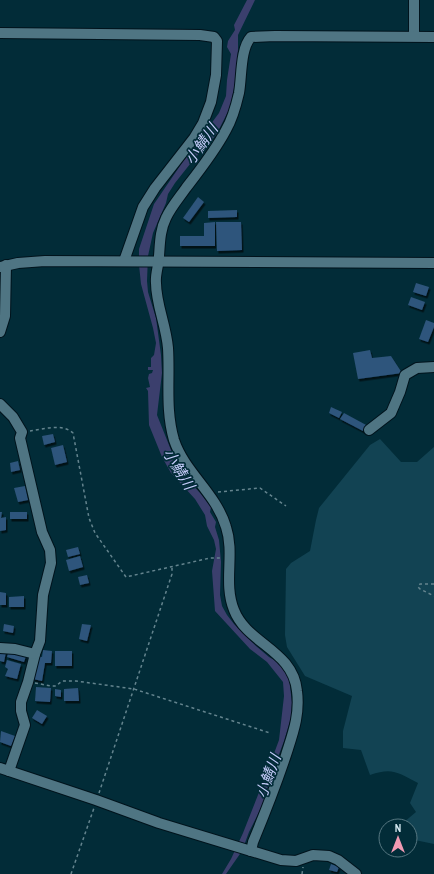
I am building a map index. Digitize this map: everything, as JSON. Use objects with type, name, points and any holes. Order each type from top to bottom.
[{"type":"street","points":[[414,0],[414,36]]},
{"type":"street","points":[[0,33],[200,35],[214,37],[217,41],[216,75],[211,102],[203,123],[194,138],[155,188],[143,207],[127,261]]},
{"type":"street","points":[[250,850],[276,786],[297,722],[298,692],[295,679],[284,661],[277,653],[247,629],[234,611],[228,584],[230,548],[226,527],[209,493],[195,478],[184,462],[175,441],[170,421],[168,401],[169,367],[167,333],[156,281],[160,234],[166,218],[217,145],[234,115],[246,42],[251,37],[434,37]]},
{"type":"street","points":[[0,332],[5,316],[3,266],[44,261],[434,263]]},
{"type":"street","points":[[369,430],[391,413],[405,375],[417,368],[434,367]]},
{"type":"street","points":[[0,404],[13,417],[22,432],[20,438],[37,512],[42,532],[50,550],[50,563],[43,595],[40,641],[21,702],[21,711],[25,725],[5,770],[96,800],[159,823],[281,860],[296,861],[313,856],[329,856],[338,860],[356,874]]},
{"type":"street","points":[[0,648],[15,649],[35,654]]},
{"type":"path","points":[[22,432],[63,427],[69,429],[73,433],[91,523],[95,533],[126,577],[172,568],[210,558],[229,558]]},
{"type":"path","points":[[209,493],[260,488],[286,506]]},
{"type":"path","points":[[71,874],[172,574],[172,568]]},
{"type":"path","points":[[434,584],[420,584],[418,587],[434,596]]},
{"type":"path","points":[[28,682],[56,686],[62,681],[76,681],[134,689],[270,733]]},
{"type":"shaded area","points":[[380,439],[401,462],[417,462],[434,447],[434,844],[418,841],[418,818],[409,818],[416,812],[410,803],[418,783],[390,771],[370,775],[361,750],[343,748],[343,731],[352,696],[305,676],[287,647],[285,635],[286,569],[291,563],[310,551],[319,508],[370,445]]},
{"type":"water","name":"小鯖川","points":[[247,0],[255,0],[238,35],[235,83],[230,108],[216,135],[194,159],[168,194],[166,203],[153,233],[148,256],[147,281],[148,292],[156,318],[161,355],[162,373],[157,415],[178,464],[190,482],[211,507],[210,512],[216,522],[215,527],[219,540],[221,562],[220,595],[222,606],[234,624],[256,646],[269,657],[281,664],[289,678],[292,703],[291,718],[268,784],[266,798],[249,832],[242,851],[226,874],[222,874],[243,833],[279,740],[284,696],[283,682],[267,662],[250,649],[215,611],[212,571],[216,549],[214,540],[207,526],[205,515],[195,499],[171,473],[162,457],[149,425],[148,391],[146,388],[150,387],[148,378],[149,374],[152,373],[153,370],[148,370],[148,367],[151,367],[151,358],[154,355],[156,343],[141,284],[139,249],[154,204],[219,113],[226,96],[231,54],[227,47],[228,41],[235,30],[234,25]]},
{"type":"building","points":[[198,197],[204,202],[189,222],[183,218]]},
{"type":"building","points":[[237,210],[237,217],[208,218],[208,211]]},
{"type":"building","points":[[215,222],[215,246],[180,246],[180,236],[204,236],[204,223]]},
{"type":"building","points":[[216,222],[241,222],[242,250],[217,251]]},
{"type":"building","points":[[416,283],[429,287],[426,296],[413,292]]},
{"type":"building","points":[[411,297],[425,302],[422,310],[408,305]]},
{"type":"building","points":[[426,320],[434,323],[434,327],[428,342],[419,339]]},
{"type":"building","points":[[370,350],[372,358],[391,356],[402,373],[358,379],[353,353]]},
{"type":"building","points":[[331,407],[342,412],[339,418],[329,413]]},
{"type":"building","points":[[344,413],[368,426],[363,431],[340,419]]},
{"type":"building","points":[[53,434],[55,442],[44,445],[42,436]]},
{"type":"building","points":[[63,445],[67,462],[55,465],[51,448]]},
{"type":"building","points":[[18,461],[20,470],[11,472],[10,463]]},
{"type":"building","points":[[25,486],[28,500],[18,502],[14,488]]},
{"type":"building","points":[[0,512],[2,512],[1,518],[6,517],[6,530],[0,531]]},
{"type":"building","points":[[10,512],[27,512],[27,519],[10,519]]},
{"type":"building","points":[[78,547],[80,554],[68,557],[66,550]]},
{"type":"building","points":[[80,556],[83,567],[69,571],[66,560]]},
{"type":"building","points":[[87,575],[89,583],[80,585],[78,577]]},
{"type":"building","points":[[0,592],[6,593],[6,605],[0,605]]},
{"type":"building","points":[[24,596],[24,607],[9,607],[9,597]]},
{"type":"building","points":[[4,624],[14,626],[13,633],[3,631]]},
{"type":"building","points":[[82,624],[91,625],[87,641],[79,639]]},
{"type":"building","points":[[0,650],[6,652],[4,662],[0,661]]},
{"type":"building","points":[[9,650],[26,656],[24,662],[7,657]]},
{"type":"building","points":[[43,650],[52,651],[51,663],[45,663],[42,681],[33,679],[38,656],[42,657]]},
{"type":"building","points":[[55,651],[72,651],[72,666],[55,666]]},
{"type":"building","points":[[7,660],[21,664],[17,679],[5,676],[8,669],[5,667]]},
{"type":"building","points":[[36,687],[51,688],[50,702],[35,701]]},
{"type":"building","points":[[78,688],[79,701],[64,701],[64,689]]},
{"type":"building","points":[[55,689],[61,690],[61,697],[55,696]]},
{"type":"building","points":[[37,710],[47,716],[42,724],[32,718]]},
{"type":"building","points":[[1,731],[15,736],[11,746],[0,742]]},
{"type":"building","points":[[331,864],[339,867],[337,872],[329,870]]}]
